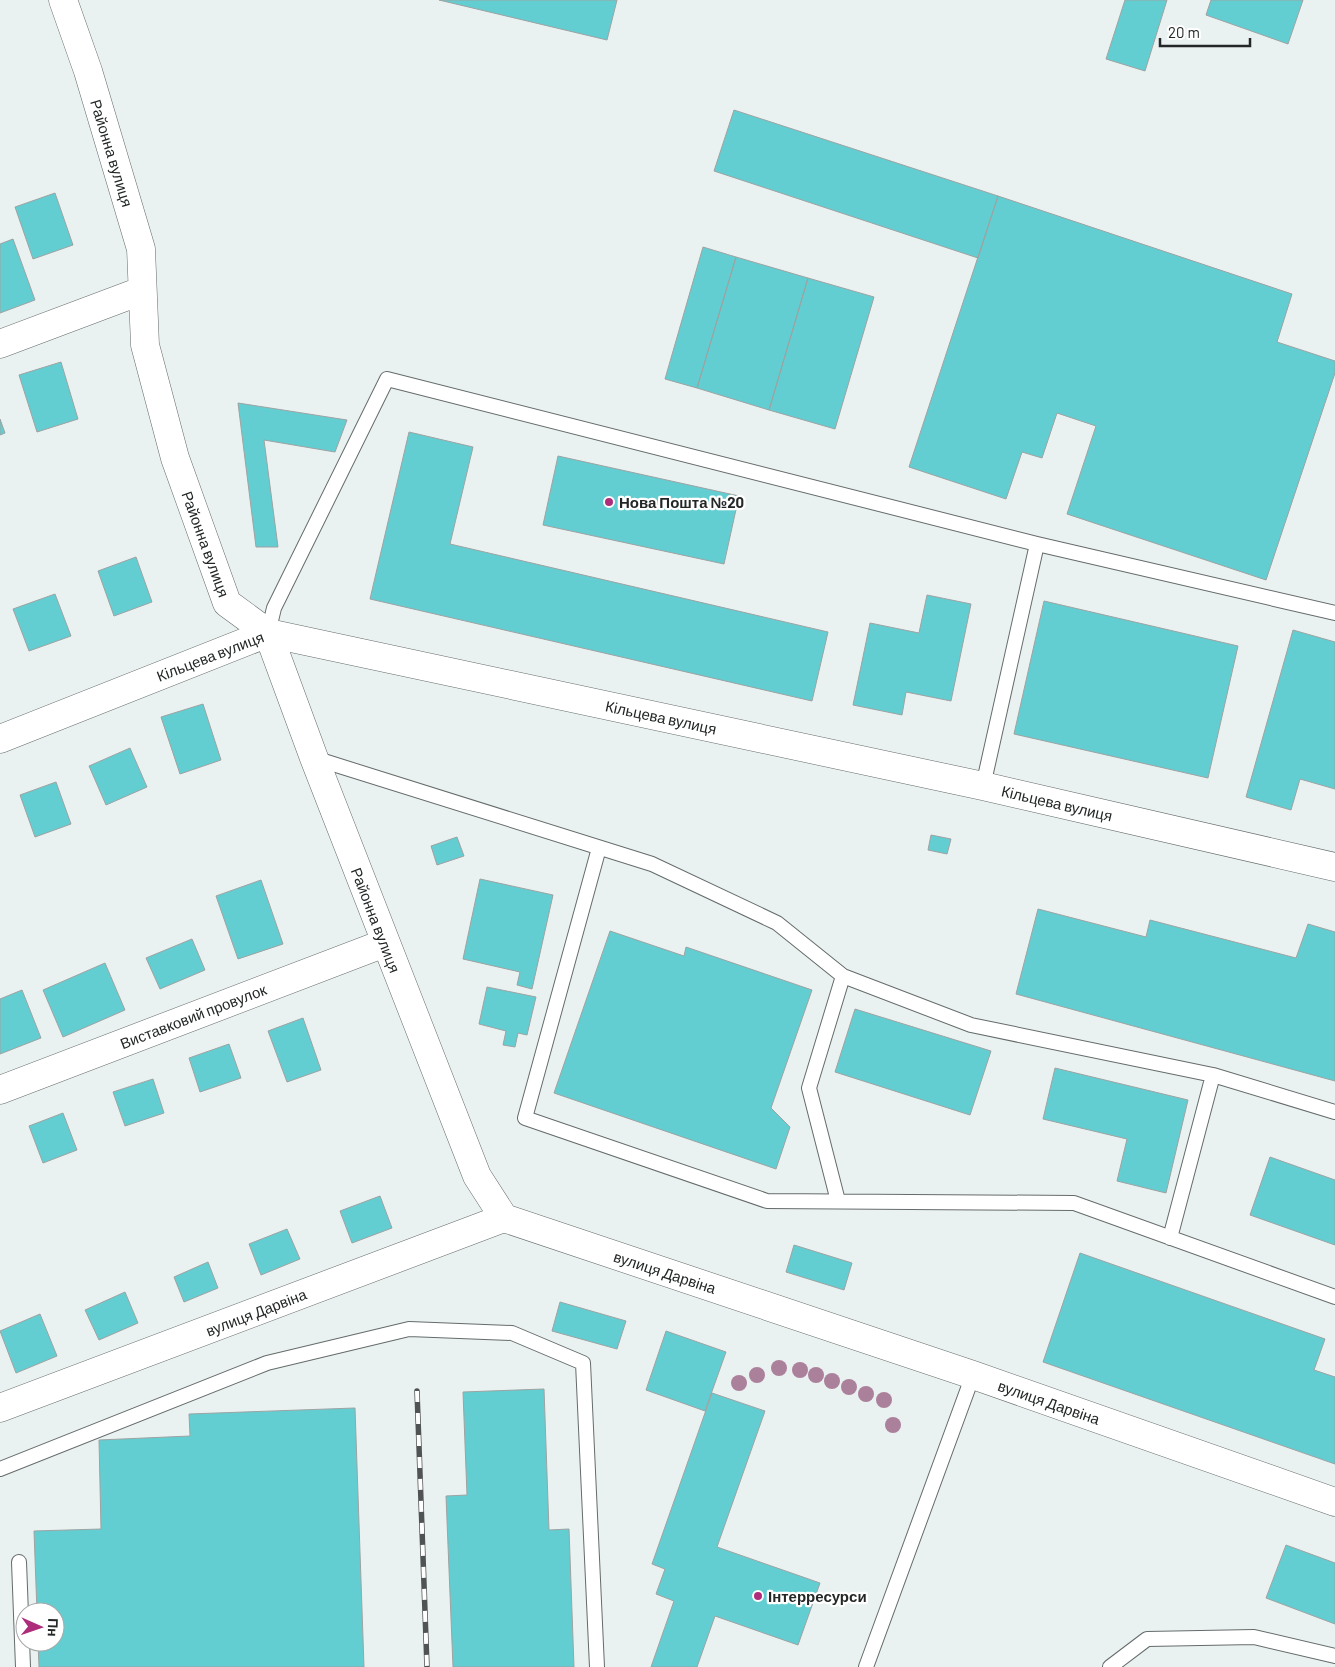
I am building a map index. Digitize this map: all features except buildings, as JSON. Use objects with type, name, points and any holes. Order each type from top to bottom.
[{"type":"street","name":"Районна вулиця","points":[[63,0],[88,71],[141,249],[141,291],[145,345],[175,458],[227,603],[268,633],[385,943],[477,1176],[504,1218]]},
{"type":"street","points":[[0,344],[141,291]]},
{"type":"street","name":"Кільцева вулиця","points":[[0,738],[268,633],[983,786],[1335,867]]},
{"type":"street","name":"Виставковий провулок","points":[[0,1090],[385,943]]},
{"type":"street","name":"вулиця Дарвіна","points":[[0,1408],[504,1218],[973,1376],[1335,1502]]},
{"type":"lane","points":[[268,633],[274,608],[388,379],[1037,544],[1335,613]]},
{"type":"lane","points":[[983,786],[1037,544]]},
{"type":"lane","points":[[314,758],[652,864],[777,922],[843,976],[970,1025],[1213,1075],[1335,1112]]},
{"type":"lane","points":[[599,848],[525,1118],[766,1201],[1074,1203],[1335,1297]]},
{"type":"lane","points":[[838,1201],[809,1088],[843,976]]},
{"type":"lane","points":[[1170,1238],[1213,1075]]},
{"type":"lane","points":[[0,1469],[267,1363],[409,1329],[512,1334],[583,1363],[596,1667]]},
{"type":"lane","points":[[866,1667],[973,1376]]},
{"type":"lane","points":[[19,1562],[23,1667]]},
{"type":"lane","points":[[1110,1667],[1147,1639],[1254,1637],[1335,1656]]},
{"type":"railway","points":[[417,1391],[427,1667]]},
{"type":"place","name":"Нова Пошта №20","points":[[609,502]]},
{"type":"place","name":"Інтерресурси","points":[[758,1596]]}]
